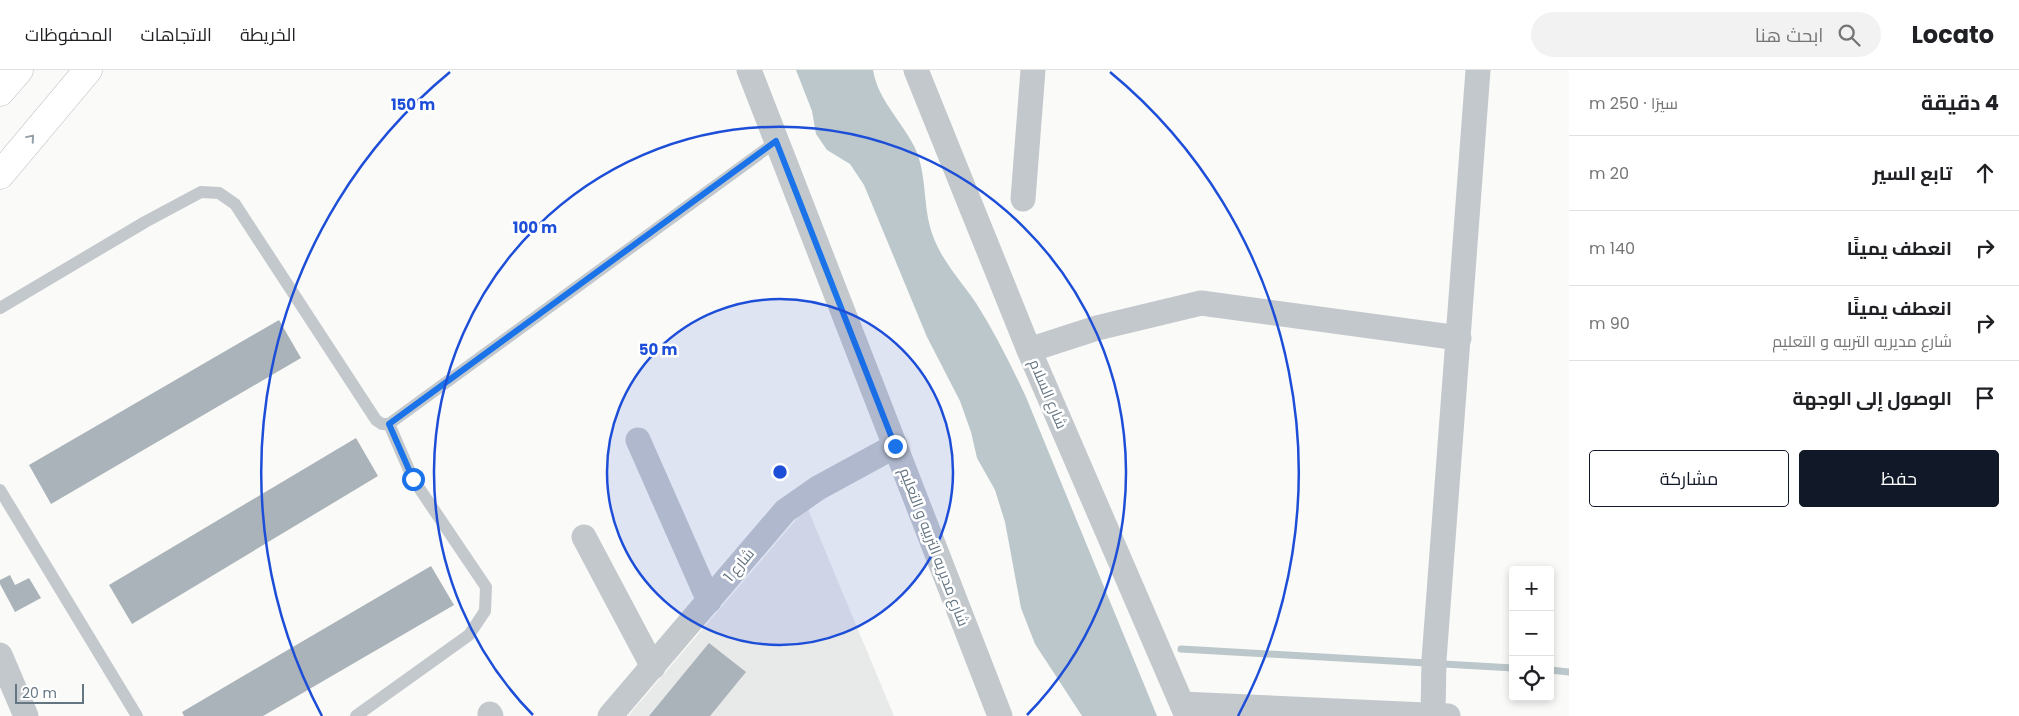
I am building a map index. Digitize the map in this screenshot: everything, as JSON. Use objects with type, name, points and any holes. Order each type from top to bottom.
[{"type":"main road","points":[[0,92],[19,70]]},
{"type":"main road","points":[[0,175],[88,70]]},
{"type":"street","name":"شارع مديريه التربيه و التعليم","points":[[749,70],[1000,716]]},
{"type":"street","name":"شارع السلام","points":[[916,70],[1029,350],[1184,710]]},
{"type":"street","points":[[1023,199],[1033,70]]},
{"type":"street","points":[[1184,710],[1438,710],[1434,660],[1478,70]]},
{"type":"street","points":[[1029,350],[1097,328],[1201,303],[1459,338]]},
{"type":"street","points":[[638,440],[709,601]]},
{"type":"street","name":"شارع 1","points":[[610,716],[785,511],[818,488],[895,446]]},
{"type":"street","points":[[584,537],[653,667]]},
{"type":"street","points":[[2,664],[26,716]]},
{"type":"lane","points":[[0,308],[145,222],[201,192],[219,194],[234,204],[376,420],[382,424],[389,424],[776,141]]},
{"type":"lane","points":[[356,716],[469,635],[485,611],[486,588],[413,479],[389,424]]},
{"type":"lane","points":[[0,490],[137,716]]},
{"type":"shaded area","points":[[796,70],[873,70],[880,91],[890,110],[909,136],[918,157],[923,179],[927,214],[933,236],[947,262],[983,314],[1026,397],[1157,716],[1082,716],[1035,644],[1021,608],[1005,522],[995,490],[977,458],[971,432],[960,401],[927,337],[864,185],[850,164],[827,150],[816,134],[812,111]]},
{"type":"shaded area","points":[[807,507],[894,716],[628,716]]},
{"type":"building","points":[[279,320],[301,358],[51,504],[29,465]]},
{"type":"building","points":[[356,438],[378,476],[132,624],[109,585]]},
{"type":"building","points":[[431,566],[454,605],[263,716],[184,716],[182,712]]},
{"type":"building","points":[[10,575],[15,585],[29,578],[41,598],[15,612],[0,584],[0,580]]},
{"type":"building","points":[[709,643],[746,672],[710,716],[649,716]]},
{"type":"waterway","points":[[1181,649],[1509,668]]},
{"type":"waterway","points":[[1554,670],[1569,672]]},
{"type":"route","points":[[413,479],[389,424],[776,141],[895,446]]}]
